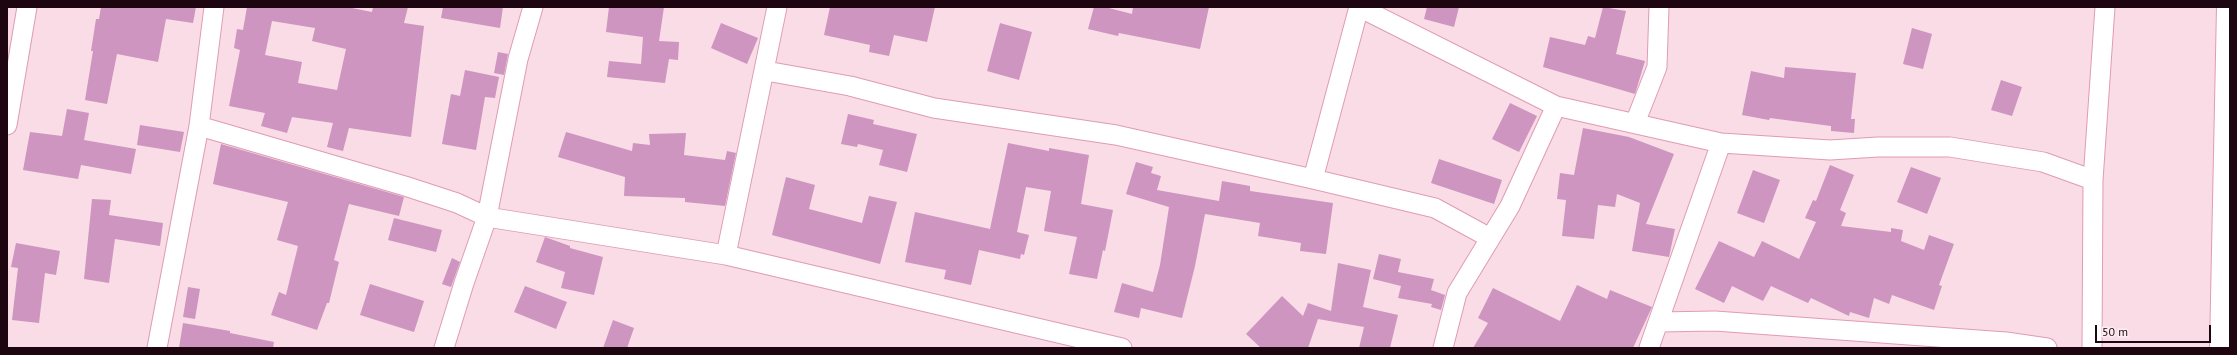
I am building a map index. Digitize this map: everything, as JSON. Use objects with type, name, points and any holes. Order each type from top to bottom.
[{"type":"highway","points":[[2221,348],[2228,7]]},
{"type":"street","points":[[7,125],[27,7]]},
{"type":"street","points":[[157,348],[199,126],[214,7]]},
{"type":"street","points":[[444,348],[464,283],[487,217],[518,59],[533,7]]},
{"type":"street","points":[[726,255],[766,71],[777,7]]},
{"type":"street","points":[[1312,179],[1359,7],[1556,106],[1721,143],[1830,150],[1878,147],[1950,147],[2043,162],[2093,180]]},
{"type":"street","points":[[1635,124],[1657,67],[1659,7]]},
{"type":"street","points":[[2092,348],[2093,180],[2105,7]]},
{"type":"street","points":[[766,71],[850,86],[934,108],[1116,135],[1312,179],[1435,208],[1490,238]]},
{"type":"street","points":[[1443,348],[1457,293],[1510,206],[1556,106]]},
{"type":"street","points":[[199,126],[405,186],[457,203],[487,217],[726,255],[1122,348]]},
{"type":"street","points":[[1649,348],[1721,143]]},
{"type":"street","points":[[1659,322],[1715,321],[2006,342],[2047,348]]},
{"type":"building","points":[[101,7],[196,7],[193,23],[166,19],[158,62],[117,54],[107,104],[85,100],[93,51],[91,51],[96,19],[99,19]]},
{"type":"building","points":[[247,7],[347,7],[372,12],[373,7],[408,7],[404,23],[424,26],[411,137],[349,128],[343,151],[327,147],[333,123],[292,117],[287,133],[261,126],[265,113],[229,106],[240,50],[234,48],[237,29],[243,30]],"holes":[[[272,21],[315,28],[312,41],[346,49],[337,90],[298,83],[302,62],[265,55]]]},
{"type":"building","points":[[443,7],[503,7],[500,28],[441,18]]},
{"type":"building","points":[[609,7],[664,7],[659,41],[679,42],[678,60],[669,59],[665,83],[607,77],[609,61],[641,64],[643,37],[606,32]]},
{"type":"building","points":[[830,7],[935,7],[927,42],[894,35],[889,56],[869,52],[870,45],[824,35]]},
{"type":"building","points":[[1094,7],[1105,7],[1132,14],[1133,7],[1209,7],[1200,49],[1119,33],[1118,36],[1088,29]]},
{"type":"building","points":[[1427,7],[1459,7],[1454,27],[1424,19]]},
{"type":"building","points":[[1603,7],[1626,11],[1616,54],[1645,61],[1635,94],[1543,67],[1550,37],[1585,45],[1588,36],[1595,38]]},
{"type":"building","points":[[721,23],[758,38],[747,64],[711,48]]},
{"type":"building","points":[[1000,23],[1032,32],[1019,80],[987,71]]},
{"type":"building","points":[[1912,28],[1932,34],[1923,69],[1903,64]]},
{"type":"building","points":[[498,52],[508,54],[504,75],[494,73]]},
{"type":"building","points":[[1785,67],[1856,73],[1851,119],[1855,119],[1854,133],[1831,131],[1831,126],[1770,118],[1769,120],[1742,115],[1751,71],[1784,78]]},
{"type":"building","points":[[465,70],[499,77],[495,98],[485,97],[476,150],[442,144],[451,94],[460,96]]},
{"type":"building","points":[[2001,80],[2022,87],[2012,116],[1991,110]]},
{"type":"building","points":[[1510,103],[1537,116],[1519,152],[1492,139]]},
{"type":"building","points":[[67,109],[89,113],[84,140],[136,149],[131,174],[81,165],[78,179],[23,170],[30,132],[62,136]]},
{"type":"building","points":[[848,114],[874,120],[873,124],[917,134],[907,172],[879,165],[883,150],[858,144],[857,147],[841,144]]},
{"type":"building","points":[[140,125],[184,132],[180,152],[137,145]]},
{"type":"building","points":[[1583,128],[1629,137],[1674,154],[1646,224],[1675,229],[1669,257],[1632,251],[1640,203],[1617,194],[1615,207],[1598,205],[1594,239],[1562,236],[1566,200],[1557,199],[1560,173],[1574,175]]},
{"type":"building","points":[[566,132],[632,151],[633,143],[650,145],[649,134],[686,133],[684,155],[725,160],[727,151],[736,153],[725,206],[685,202],[685,198],[624,196],[625,177],[558,157]]},
{"type":"building","points":[[1008,143],[1049,151],[1049,148],[1089,155],[1081,204],[1113,210],[1105,251],[1103,250],[1097,279],[1069,274],[1077,237],[1044,231],[1051,191],[1026,187],[1017,232],[1029,235],[1024,255],[1021,254],[1020,259],[979,250],[971,285],[944,279],[946,270],[905,262],[915,212],[990,229]]},
{"type":"building","points":[[221,144],[404,197],[399,216],[349,204],[334,260],[339,262],[329,303],[327,303],[317,330],[271,315],[279,292],[286,295],[298,246],[277,240],[288,202],[213,184]]},
{"type":"building","points":[[1439,159],[1502,180],[1494,204],[1431,183]]},
{"type":"building","points":[[1136,162],[1153,167],[1151,173],[1161,176],[1157,190],[1219,201],[1222,181],[1250,186],[1250,191],[1333,203],[1326,254],[1300,251],[1301,243],[1258,236],[1260,223],[1205,214],[1195,266],[1182,318],[1141,308],[1139,318],[1114,312],[1122,283],[1153,292],[1160,265],[1169,207],[1126,194]]},
{"type":"building","points":[[1830,165],[1854,175],[1840,210],[1846,213],[1841,226],[1891,232],[1891,228],[1903,230],[1901,241],[1924,250],[1929,235],[1954,244],[1939,285],[1942,286],[1934,310],[1892,295],[1889,304],[1874,298],[1869,318],[1850,312],[1849,316],[1811,298],[1808,303],[1771,286],[1763,301],[1732,286],[1724,303],[1695,289],[1719,241],[1754,257],[1762,241],[1799,259],[1816,222],[1805,218],[1813,200],[1816,201]]},
{"type":"building","points":[[1911,167],[1941,178],[1927,214],[1897,202]]},
{"type":"building","points":[[1753,170],[1780,180],[1764,223],[1737,213]]},
{"type":"building","points":[[786,177],[815,185],[809,209],[862,223],[869,196],[897,202],[880,264],[772,235]]},
{"type":"building","points":[[92,199],[111,200],[109,215],[163,223],[160,246],[115,239],[109,283],[84,279]]},
{"type":"building","points":[[394,218],[442,230],[436,252],[388,240]]},
{"type":"building","points":[[545,237],[570,246],[570,248],[603,257],[594,295],[561,288],[565,272],[536,262]]},
{"type":"building","points":[[16,243],[60,251],[56,275],[45,273],[39,323],[12,320],[18,268],[11,267]]},
{"type":"building","points":[[1379,254],[1401,259],[1398,272],[1434,279],[1431,290],[1445,295],[1441,310],[1431,307],[1432,304],[1398,298],[1401,286],[1373,279]]},
{"type":"building","points":[[452,258],[460,262],[451,287],[442,284]]},
{"type":"building","points":[[1338,263],[1371,270],[1363,307],[1398,315],[1390,348],[1359,348],[1364,327],[1318,319],[1308,348],[1261,348],[1246,334],[1282,296],[1303,316],[1308,303],[1331,311]]},
{"type":"building","points":[[370,284],[424,301],[414,332],[360,315]]},
{"type":"building","points":[[1577,285],[1607,299],[1610,290],[1652,307],[1633,348],[1473,348],[1488,323],[1478,318],[1493,288],[1560,321]]},
{"type":"building","points":[[525,286],[567,302],[556,329],[514,312]]},
{"type":"building","points":[[188,287],[200,289],[195,319],[183,317]]},
{"type":"building","points":[[613,320],[634,328],[627,348],[603,348]]},
{"type":"building","points":[[183,323],[230,331],[230,333],[274,342],[273,348],[179,348]]}]
